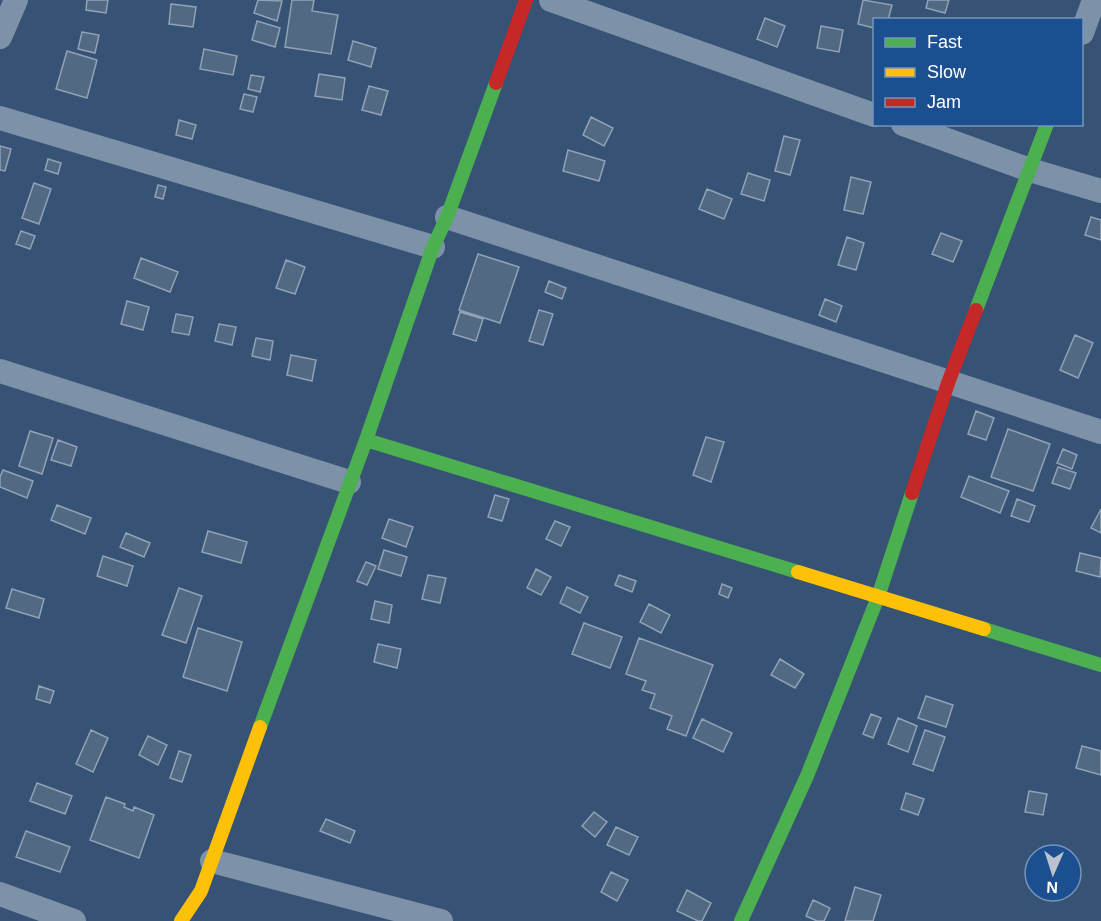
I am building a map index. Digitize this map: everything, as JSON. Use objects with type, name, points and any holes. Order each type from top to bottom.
[{"type":"street","points":[[0,37],[16,0]]},
{"type":"street","points":[[182,921],[201,891],[366,440],[433,247],[447,217],[526,0]]},
{"type":"street","points":[[551,0],[873,115]]},
{"type":"street","points":[[1083,30],[1094,0]]},
{"type":"street","points":[[0,118],[433,247]]},
{"type":"street","points":[[909,126],[1030,170],[1101,191]]},
{"type":"street","points":[[741,921],[807,776],[878,597],[948,383],[1046,126]]},
{"type":"street","points":[[447,217],[1101,432]]},
{"type":"street","points":[[0,371],[349,482]]},
{"type":"street","points":[[366,440],[1101,665]]},
{"type":"street","points":[[212,861],[441,921]]},
{"type":"street","points":[[0,894],[74,921]]},
{"type":"building","points":[[87,0],[108,0],[106,13],[86,10]]},
{"type":"building","points":[[258,0],[282,1],[277,21],[254,13]]},
{"type":"building","points":[[292,0],[314,0],[312,11],[338,15],[331,54],[285,47]]},
{"type":"building","points":[[863,0],[892,5],[889,18],[873,18],[873,28],[858,24]]},
{"type":"building","points":[[928,0],[949,0],[945,13],[926,8]]},
{"type":"building","points":[[171,4],[196,7],[193,27],[169,24]]},
{"type":"building","points":[[765,18],[785,26],[777,47],[757,39]]},
{"type":"building","points":[[257,21],[280,28],[275,47],[252,40]]},
{"type":"building","points":[[821,26],[843,30],[839,52],[817,48]]},
{"type":"building","points":[[82,32],[99,35],[95,53],[78,49]]},
{"type":"building","points":[[353,41],[376,48],[371,67],[348,60]]},
{"type":"building","points":[[204,49],[237,56],[233,75],[200,69]]},
{"type":"building","points":[[67,51],[97,60],[87,98],[56,89]]},
{"type":"building","points":[[319,74],[345,78],[342,100],[315,96]]},
{"type":"building","points":[[251,75],[264,77],[260,92],[248,89]]},
{"type":"building","points":[[369,86],[388,91],[381,115],[362,110]]},
{"type":"building","points":[[244,94],[257,97],[253,112],[240,109]]},
{"type":"building","points":[[591,117],[613,128],[604,146],[583,135]]},
{"type":"building","points":[[179,120],[196,125],[192,139],[176,135]]},
{"type":"building","points":[[784,136],[800,140],[790,175],[775,171]]},
{"type":"building","points":[[0,146],[11,149],[5,171],[0,170]]},
{"type":"building","points":[[568,150],[605,161],[599,181],[563,171]]},
{"type":"building","points":[[48,159],[61,163],[58,174],[45,170]]},
{"type":"building","points":[[748,173],[770,180],[764,201],[741,194]]},
{"type":"building","points":[[851,177],[871,182],[863,214],[844,210]]},
{"type":"building","points":[[34,183],[51,189],[39,224],[22,218]]},
{"type":"building","points":[[158,185],[166,187],[163,199],[155,197]]},
{"type":"building","points":[[707,189],[732,199],[724,219],[699,209]]},
{"type":"building","points":[[1091,217],[1101,220],[1101,240],[1085,235]]},
{"type":"building","points":[[21,231],[35,236],[30,249],[16,244]]},
{"type":"building","points":[[941,233],[962,241],[953,262],[932,254]]},
{"type":"building","points":[[847,237],[864,243],[856,270],[838,265]]},
{"type":"building","points":[[478,254],[519,267],[500,323],[459,310]]},
{"type":"building","points":[[141,258],[178,272],[170,292],[134,278]]},
{"type":"building","points":[[286,260],[305,267],[295,294],[276,288]]},
{"type":"building","points":[[549,281],[566,288],[562,299],[545,292]]},
{"type":"building","points":[[825,299],[842,306],[836,322],[819,315]]},
{"type":"building","points":[[127,301],[149,307],[143,330],[121,324]]},
{"type":"building","points":[[539,310],[553,314],[543,345],[529,341]]},
{"type":"building","points":[[460,312],[483,319],[476,341],[453,334]]},
{"type":"building","points":[[176,314],[193,317],[189,335],[172,332]]},
{"type":"building","points":[[219,324],[236,327],[232,345],[215,341]]},
{"type":"building","points":[[1075,335],[1093,343],[1078,378],[1060,370]]},
{"type":"building","points":[[256,338],[273,341],[270,360],[252,356]]},
{"type":"building","points":[[291,355],[316,360],[312,381],[287,375]]},
{"type":"building","points":[[976,411],[994,418],[986,440],[968,434]]},
{"type":"building","points":[[1008,429],[1050,444],[1033,491],[991,477]]},
{"type":"building","points":[[30,431],[53,438],[42,474],[19,466]]},
{"type":"building","points":[[706,437],[724,442],[711,482],[693,475]]},
{"type":"building","points":[[58,440],[77,447],[71,466],[51,460]]},
{"type":"building","points":[[1063,449],[1077,455],[1072,469],[1057,463]]},
{"type":"building","points":[[1058,467],[1076,473],[1070,489],[1052,483]]},
{"type":"building","points":[[3,470],[33,481],[27,498],[0,487]]},
{"type":"building","points":[[969,476],[1009,491],[1000,513],[961,497]]},
{"type":"building","points":[[495,495],[509,499],[502,521],[488,517]]},
{"type":"building","points":[[1017,499],[1035,506],[1029,522],[1011,516]]},
{"type":"building","points":[[57,505],[91,518],[85,534],[51,520]]},
{"type":"building","points":[[1101,509],[1101,533],[1091,528]]},
{"type":"building","points":[[389,519],[413,527],[406,547],[382,538]]},
{"type":"building","points":[[555,521],[570,527],[561,546],[546,539]]},
{"type":"building","points":[[208,531],[247,542],[241,563],[202,552]]},
{"type":"building","points":[[126,533],[150,543],[144,557],[120,547]]},
{"type":"building","points":[[384,550],[407,557],[401,576],[378,569]]},
{"type":"building","points":[[1080,553],[1101,558],[1100,577],[1076,571]]},
{"type":"building","points":[[103,556],[133,566],[127,586],[97,576]]},
{"type":"building","points":[[366,562],[376,566],[367,585],[357,581]]},
{"type":"building","points":[[536,569],[551,577],[541,595],[527,588]]},
{"type":"building","points":[[428,575],[446,578],[440,603],[422,599]]},
{"type":"building","points":[[619,575],[636,581],[632,592],[615,585]]},
{"type":"building","points":[[722,584],[732,588],[728,598],[719,594]]},
{"type":"building","points":[[567,587],[588,597],[580,613],[560,603]]},
{"type":"building","points":[[179,588],[202,596],[186,643],[162,635]]},
{"type":"building","points":[[12,589],[44,599],[39,618],[6,608]]},
{"type":"building","points":[[375,601],[392,605],[389,623],[371,619]]},
{"type":"building","points":[[649,604],[670,615],[661,633],[640,622]]},
{"type":"building","points":[[584,623],[622,637],[610,668],[572,654]]},
{"type":"building","points":[[198,628],[242,642],[227,691],[183,677]]},
{"type":"building","points":[[639,638],[713,665],[686,736],[667,729],[672,716],[650,708],[655,694],[642,690],[646,681],[626,674]]},
{"type":"building","points":[[378,644],[401,649],[397,668],[374,662]]},
{"type":"building","points":[[780,659],[804,674],[795,688],[771,675]]},
{"type":"building","points":[[39,686],[54,691],[50,703],[36,699]]},
{"type":"building","points":[[926,696],[953,705],[946,727],[918,718]]},
{"type":"building","points":[[871,714],[881,718],[873,738],[863,734]]},
{"type":"building","points":[[898,718],[917,726],[908,752],[888,744]]},
{"type":"building","points":[[702,719],[732,733],[723,752],[693,738]]},
{"type":"building","points":[[91,730],[108,738],[93,772],[76,764]]},
{"type":"building","points":[[925,730],[945,737],[933,771],[913,764]]},
{"type":"building","points":[[148,736],[167,745],[158,765],[139,755]]},
{"type":"building","points":[[1082,746],[1101,751],[1101,775],[1076,768]]},
{"type":"building","points":[[179,751],[191,755],[182,782],[170,778]]},
{"type":"building","points":[[37,783],[72,796],[65,814],[30,801]]},
{"type":"building","points":[[1029,791],[1047,794],[1043,815],[1025,812]]},
{"type":"building","points":[[906,793],[924,799],[918,815],[901,809]]},
{"type":"building","points":[[106,797],[125,804],[124,807],[133,811],[134,807],[154,815],[139,858],[90,840]]},
{"type":"building","points":[[594,812],[607,822],[595,837],[582,826]]},
{"type":"building","points":[[326,819],[355,831],[350,843],[320,831]]},
{"type":"building","points":[[616,827],[638,837],[629,855],[607,845]]},
{"type":"building","points":[[26,831],[70,847],[60,872],[16,857]]},
{"type":"building","points":[[611,872],[628,880],[617,901],[601,892]]},
{"type":"building","points":[[855,887],[881,895],[873,921],[845,921]]},
{"type":"building","points":[[687,890],[711,903],[702,921],[677,911]]},
{"type":"building","points":[[813,900],[830,908],[824,921],[817,921],[806,916]]},
{"type":"traffic: fast","points":[[260,727],[366,440],[433,247],[447,217],[496,83]]},
{"type":"traffic: fast","points":[[976,310],[1046,126]]},
{"type":"traffic: fast","points":[[366,440],[798,572]]},
{"type":"traffic: fast","points":[[741,921],[807,776],[878,597],[912,493]]},
{"type":"traffic: fast","points":[[984,629],[1101,665]]},
{"type":"traffic: slow","points":[[798,572],[984,629]]},
{"type":"traffic: slow","points":[[181,921],[201,891],[260,727]]},
{"type":"traffic: jam","points":[[496,83],[526,0]]},
{"type":"traffic: jam","points":[[912,493],[948,383],[976,310]]}]
